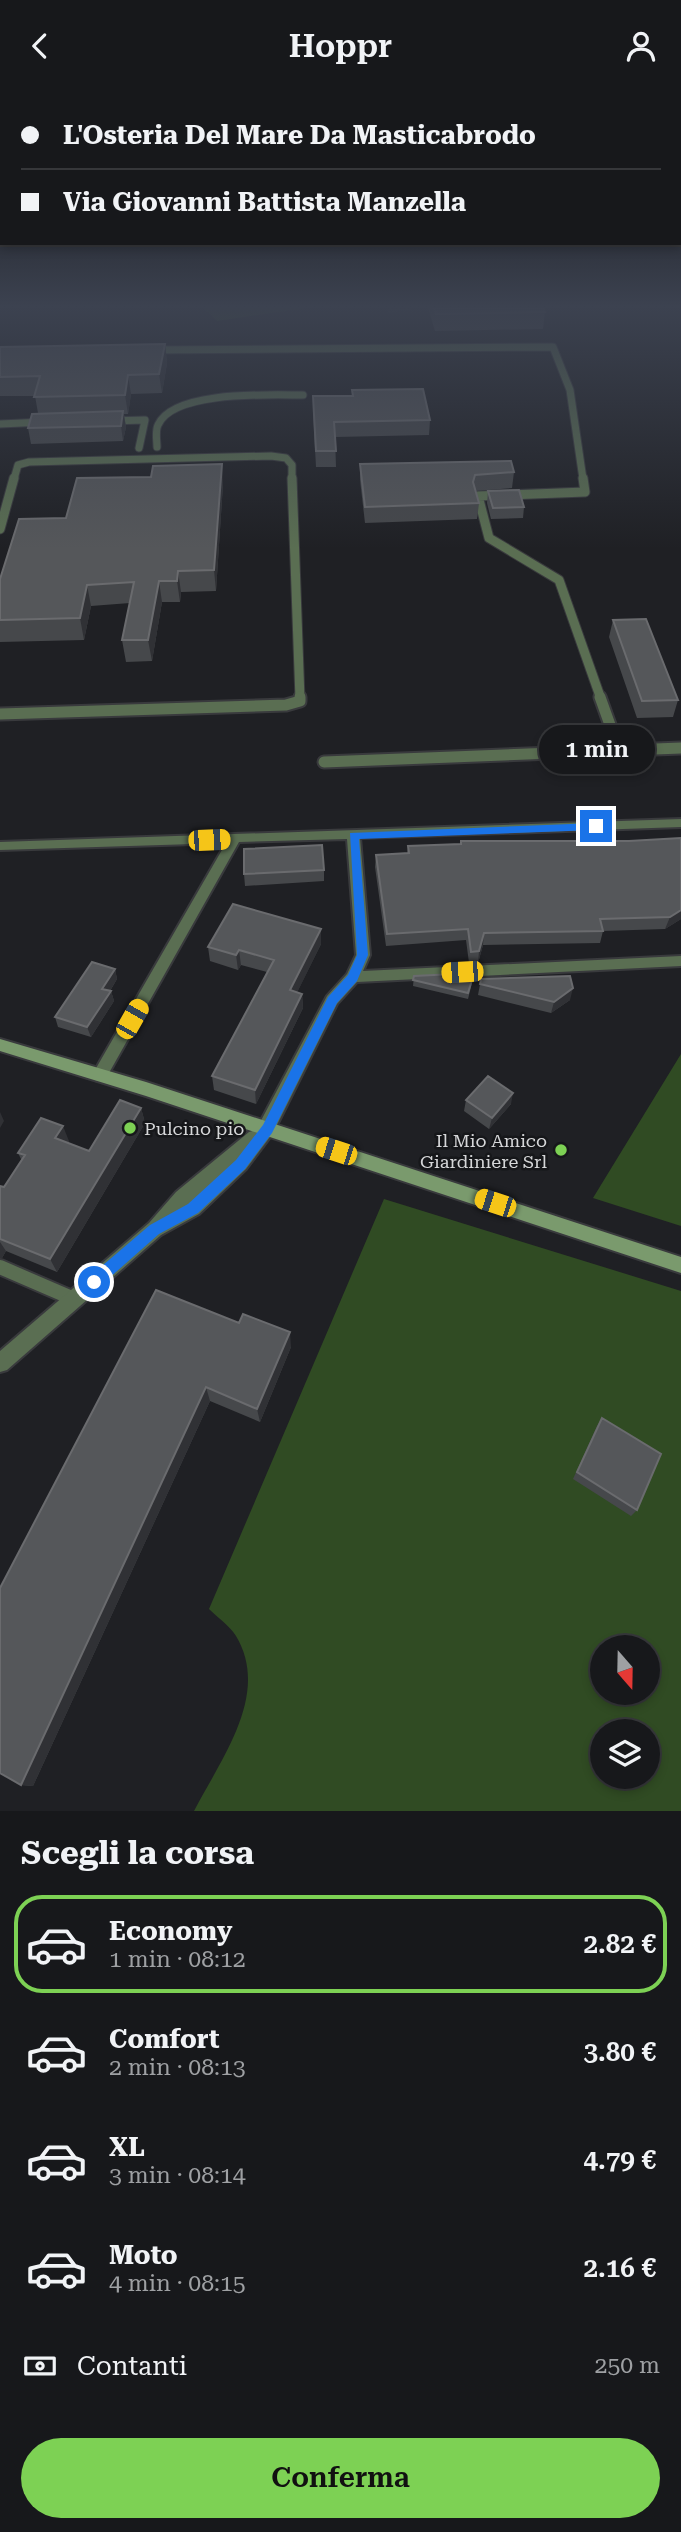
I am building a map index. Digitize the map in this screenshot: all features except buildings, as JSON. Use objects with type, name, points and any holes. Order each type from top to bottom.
[{"type":"street","points":[[0,846],[681,823]]},
{"type":"street","points":[[0,1363],[155,1229],[193,1208],[240,1164],[267,1129],[332,1000],[353,977],[363,955],[353,836]]},
{"type":"street","points":[[100,1075],[236,839]]},
{"type":"street","points":[[353,977],[681,961]]},
{"type":"street","points":[[0,1045],[100,1075],[681,1265]]},
{"type":"lane","points":[[569,388],[586,492],[478,496],[489,538],[559,580],[619,750]]},
{"type":"lane","points":[[157,447],[158,425],[164,417],[187,405],[238,395],[303,395]]},
{"type":"lane","points":[[97,421],[145,420],[139,448]]},
{"type":"lane","points":[[0,424],[52,422]]},
{"type":"lane","points":[[0,529],[18,465],[29,462],[271,456],[286,458],[292,465],[300,701],[286,705],[0,714]]},
{"type":"lane","points":[[324,762],[681,748]]},
{"type":"lane","points":[[0,1268],[74,1300]]},
{"type":"green space","points":[[681,1054],[681,1226],[593,1198]]},
{"type":"green space","points":[[384,1199],[681,1291],[681,1811],[194,1811],[228,1748],[245,1703],[248,1681],[245,1658],[236,1636],[209,1609]]},
{"type":"place","name":"Pulcino pio","points":[[130,1128]]},
{"type":"place","name":"Il Mio Amico Giardiniere Srl","points":[[561,1150]]},
{"type":"route","points":[[94,1282],[155,1229],[193,1208],[240,1164],[267,1129],[332,1000],[353,977],[363,955],[353,836],[596,826]]}]
